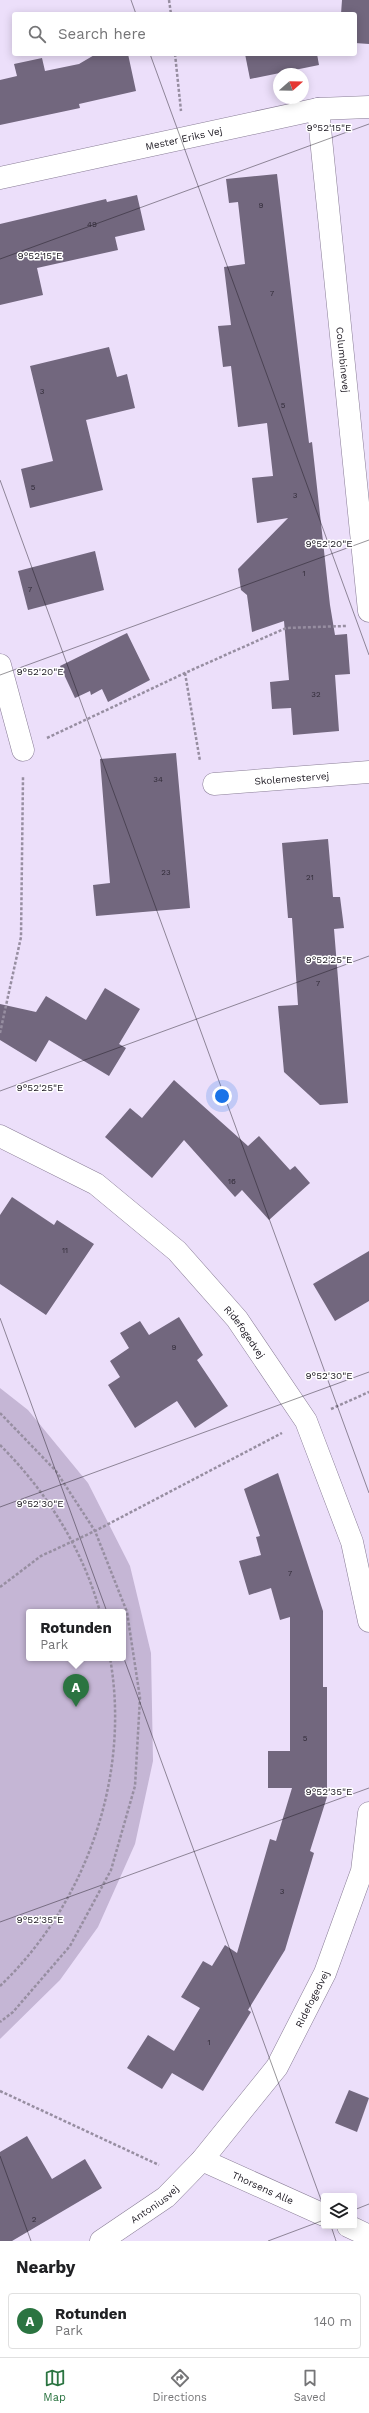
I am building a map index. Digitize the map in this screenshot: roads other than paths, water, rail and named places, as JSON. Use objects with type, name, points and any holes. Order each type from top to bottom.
[{"type":"street","name":"Mester Eriks Vej","points":[[0,178],[318,109],[369,107]]},
{"type":"street","name":"Columbinevej","points":[[318,109],[369,611]]},
{"type":"street","points":[[0,665],[23,750]]},
{"type":"street","name":"Skolemestervej","points":[[214,784],[369,772]]},
{"type":"street","name":"Ridefogedvej","points":[[0,1136],[96,1184],[177,1251],[237,1319],[306,1421],[352,1542],[369,1621]]},
{"type":"street","name":"Ridefogedvej","points":[[202,2160],[277,2067],[325,1973],[362,1871],[369,1813]]},
{"type":"street","name":"Thorsens Alle","points":[[202,2160],[321,2214]]},
{"type":"street","name":"Antoniusvej","points":[[101,2241],[166,2196],[202,2160]]},
{"type":"street","points":[[354,2229],[369,2236]]},
{"type":"place","name":"Rotunden","points":[[76,1707]]}]
